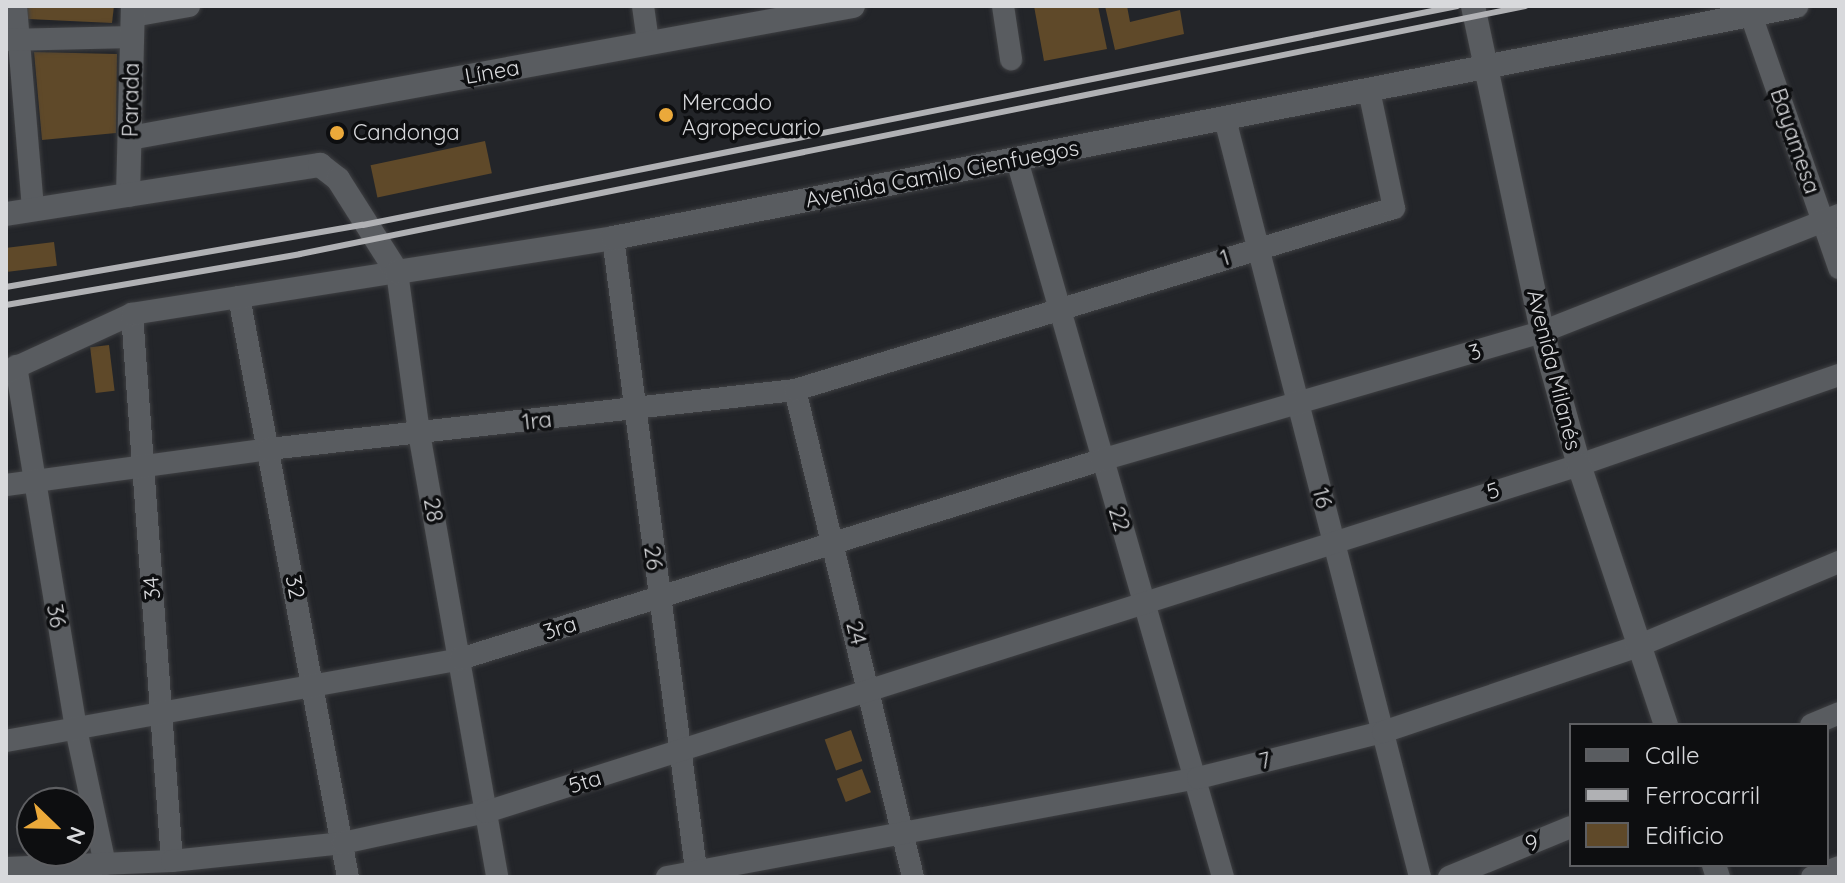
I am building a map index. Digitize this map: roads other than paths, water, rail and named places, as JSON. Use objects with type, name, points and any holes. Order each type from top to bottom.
[{"type":"main road","name":"Línea","points":[[130,138],[853,6]]},
{"type":"main road","name":"Avenida Milanés","points":[[1473,6],[1542,332],[1579,465],[1665,723]]},
{"type":"main road","name":"Avenida Camilo Cienfuegos","points":[[397,272],[613,238],[1796,6]]},
{"type":"main road","name":"Parada","points":[[128,195],[133,20]]},
{"type":"main road","name":"28","points":[[128,195],[320,165],[338,179],[397,272]]},
{"type":"main road","points":[[6,214],[128,195]]},
{"type":"street","points":[[16,6],[10,38],[33,209]]},
{"type":"street","points":[[10,38],[133,20],[189,6]]},
{"type":"street","points":[[643,6],[648,43]]},
{"type":"street","points":[[1003,6],[1011,59]]},
{"type":"street","name":"Bayamesa","points":[[1751,15],[1830,219],[1839,268]]},
{"type":"street","name":"1","points":[[1058,310],[1394,208],[1369,90]]},
{"type":"street","name":"16","points":[[1225,119],[1420,877]]},
{"type":"street","name":"22","points":[[1017,160],[1101,460],[1198,778],[1223,877]]},
{"type":"street","name":"3","points":[[1101,460],[1542,332],[1830,219]]},
{"type":"street","name":"26","points":[[613,238],[633,410],[697,874]]},
{"type":"street","points":[[11,369],[132,314],[397,272]]},
{"type":"street","name":"28","points":[[397,272],[419,433],[497,877]]},
{"type":"street","name":"32","points":[[239,297],[348,877]]},
{"type":"street","name":"1ra","points":[[6,485],[269,449],[795,390],[1058,310]]},
{"type":"street","name":"34","points":[[132,314],[172,861]]},
{"type":"street","name":"36","points":[[11,369],[76,729],[105,864]]},
{"type":"street","name":"5","points":[[1144,600],[1579,465],[1839,375]]},
{"type":"street","name":"24","points":[[795,390],[871,691],[913,877]]},
{"type":"street","name":"3ra","points":[[6,741],[313,689],[460,659],[1101,460]]},
{"type":"street","name":"7","points":[[667,877],[697,874],[901,830],[1198,778],[1383,732],[1638,646],[1839,562]]},
{"type":"street","name":"5ta","points":[[6,868],[172,861],[343,843],[486,812],[681,754],[1144,600]]},
{"type":"street","points":[[1816,723],[1839,713]]},
{"type":"street","name":"9","points":[[1449,877],[1569,828]]},
{"type":"street","points":[[1812,877],[1839,867]]},
{"type":"railway","points":[[6,287],[363,225],[1457,6]]},
{"type":"railway","points":[[6,305],[300,254],[1525,6]]},
{"type":"place","name":"Mercado Agropecuario","points":[[666,115]]},
{"type":"place","name":"Candonga","points":[[337,133]]}]
